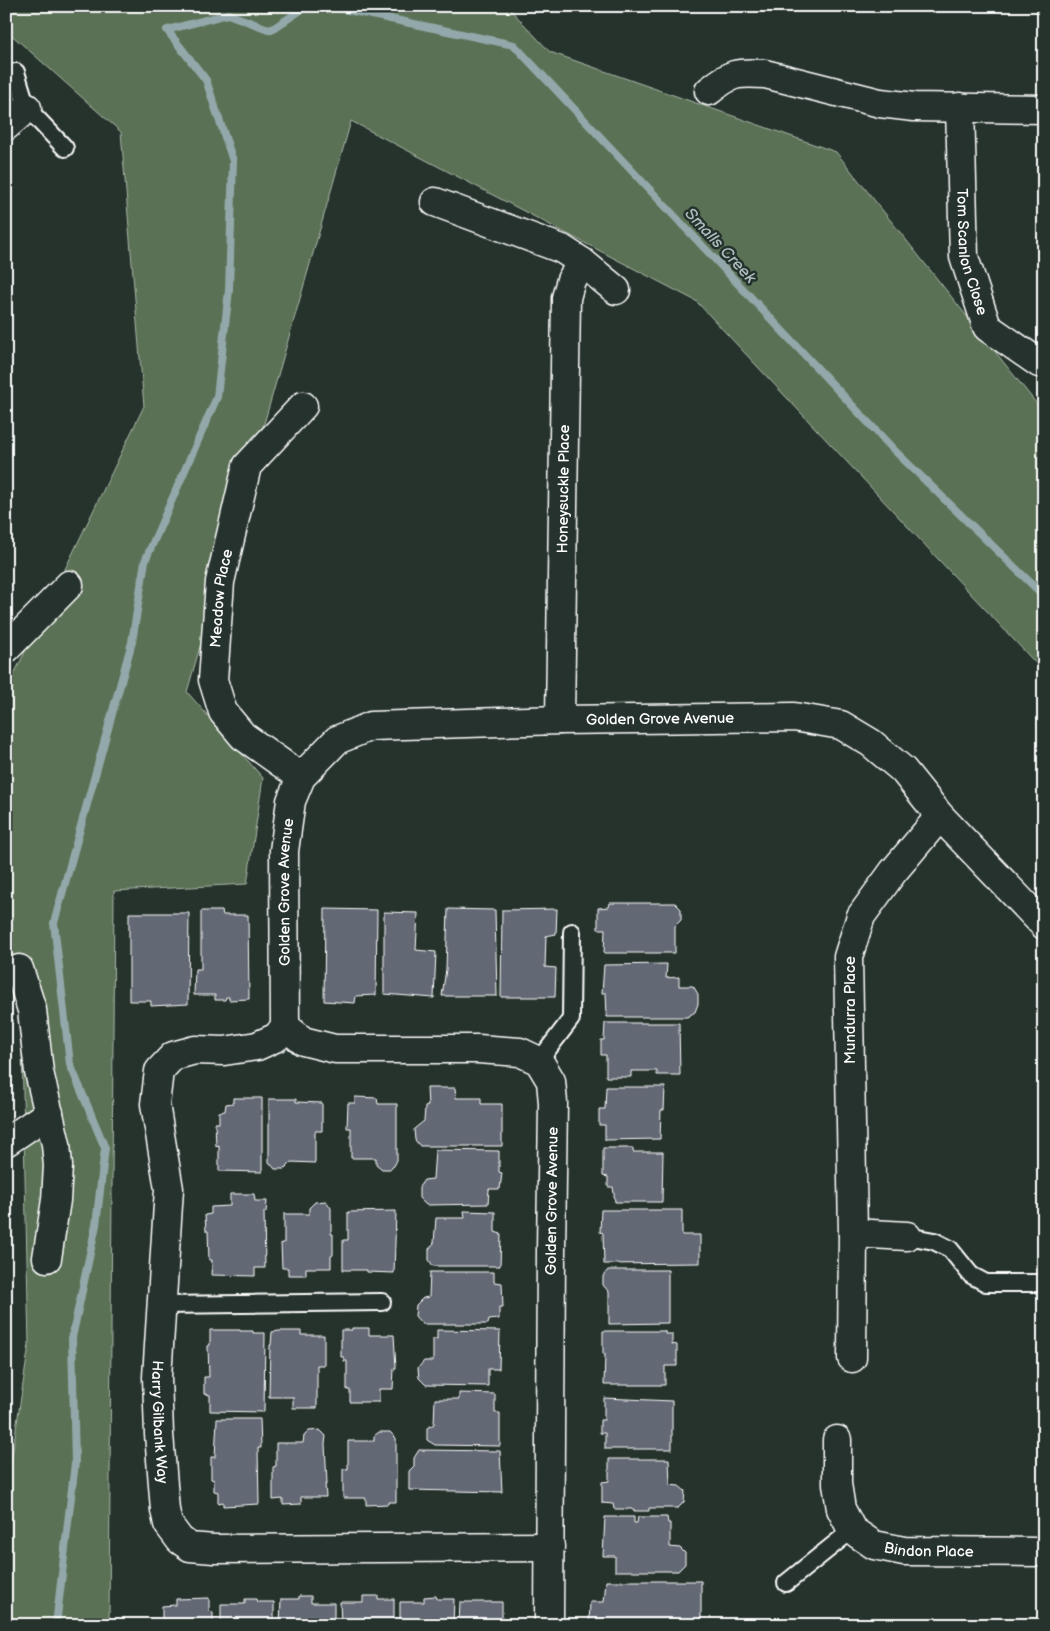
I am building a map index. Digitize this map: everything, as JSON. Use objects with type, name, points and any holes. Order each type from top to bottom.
[{"type":"street","points":[[709,90],[723,79],[734,74],[748,73],[765,74],[880,103],[914,107],[1044,109]]},
{"type":"street","points":[[6,126],[27,108]]},
{"type":"street","name":"Tom Scanlon Close","points":[[960,108],[964,257],[987,327],[1039,363],[1044,364]]},
{"type":"street","points":[[435,202],[550,244],[582,262],[616,290]]},
{"type":"street","name":"Honeysuckle Place","points":[[560,720],[566,298],[571,280],[582,262]]},
{"type":"street","name":"Meadow Place","points":[[301,777],[243,736],[223,712],[213,680],[220,582],[247,466],[303,406]]},
{"type":"street","points":[[6,648],[69,585]]},
{"type":"street","name":"Golden Grove Avenue","points":[[285,1026],[284,851],[291,801],[301,777],[337,740],[371,726],[560,720],[794,717],[841,725],[871,743],[903,770],[940,816],[1044,925]]},
{"type":"street","name":"Mundurra Place","points":[[852,1358],[853,1234],[848,957],[861,916],[893,872],[940,816]]},
{"type":"street","points":[[19,969],[32,1010],[39,1072],[56,1144],[58,1166],[56,1200],[47,1258]]},
{"type":"street","points":[[285,1026],[303,1041],[335,1050],[478,1049],[520,1052],[540,1061]]},
{"type":"street","name":"Harry Gilbank Way","points":[[285,1026],[277,1037],[257,1046],[224,1050],[195,1050],[174,1056],[159,1071],[155,1104],[169,1189],[157,1377],[159,1434],[165,1510],[168,1524],[180,1540],[190,1547],[244,1549],[550,1547]]},
{"type":"street","name":"Golden Grove Avenue","points":[[540,1061],[551,1081],[553,1102],[549,1625]]},
{"type":"street","points":[[6,1142],[49,1113]]},
{"type":"street","points":[[853,1234],[907,1236]]},
{"type":"street","name":"Bindon Place","points":[[837,1440],[837,1484],[841,1509],[852,1530],[874,1545],[904,1551],[1044,1552]]},
{"type":"lane","points":[[16,72],[27,108],[65,148]]},
{"type":"lane","points":[[540,1061],[571,1018],[572,932]]},
{"type":"lane","points":[[907,1236],[934,1241],[950,1249],[971,1275],[986,1283],[1044,1283]]},
{"type":"lane","points":[[163,1305],[382,1302]]},
{"type":"lane","points":[[786,1583],[852,1530]]},
{"type":"green space","points":[[6,6],[507,6],[550,52],[836,152],[1044,413],[1044,672],[696,301],[351,121],[187,692],[263,778],[247,884],[114,891],[109,1625],[6,1625],[6,1494],[29,1345],[21,1008],[6,962],[6,691],[144,406],[121,132],[6,30]]},
{"type":"building","points":[[610,903],[675,903],[681,909],[681,920],[675,926],[675,953],[604,953],[605,929],[598,929],[598,908],[609,907]]},
{"type":"building","points":[[325,909],[377,910],[376,995],[356,996],[355,1003],[324,1001]]},
{"type":"building","points":[[448,909],[495,910],[497,996],[442,996],[446,969]]},
{"type":"building","points":[[557,909],[556,934],[546,936],[545,967],[556,968],[555,997],[501,997],[502,910]]},
{"type":"building","points":[[201,911],[222,911],[223,915],[248,915],[249,999],[229,1000],[229,997],[226,997],[225,1000],[215,1000],[215,995],[194,995],[195,969],[201,969]]},
{"type":"building","points":[[384,912],[418,913],[416,950],[436,952],[434,998],[384,994]]},
{"type":"building","points":[[129,913],[189,913],[188,1004],[151,1006],[151,1001],[129,1001]]},
{"type":"building","points":[[667,964],[666,978],[679,977],[679,986],[693,986],[698,994],[698,1004],[695,1012],[687,1017],[607,1017],[606,993],[602,993],[604,965]]},
{"type":"building","points":[[605,1023],[679,1023],[680,1075],[657,1075],[657,1071],[631,1071],[631,1077],[606,1077],[606,1055],[601,1055],[601,1040],[604,1040]]},
{"type":"building","points":[[606,1087],[665,1087],[664,1110],[661,1110],[660,1139],[605,1140],[605,1125],[599,1125],[599,1109],[605,1109]]},
{"type":"building","points":[[427,1088],[455,1088],[456,1098],[481,1098],[481,1104],[502,1104],[502,1146],[420,1146],[415,1140],[414,1129],[424,1121],[425,1107],[428,1106]]},
{"type":"building","points":[[355,1097],[377,1098],[378,1104],[397,1104],[397,1160],[390,1169],[382,1169],[376,1164],[376,1158],[351,1158],[351,1128],[347,1128],[348,1103],[355,1103]]},
{"type":"building","points":[[233,1098],[262,1098],[262,1172],[219,1171],[219,1145],[216,1146],[215,1123],[219,1123],[219,1112],[225,1111],[226,1104],[233,1103]]},
{"type":"building","points":[[269,1099],[296,1099],[296,1102],[322,1103],[322,1131],[315,1131],[315,1163],[291,1162],[284,1169],[275,1169],[269,1162]]},
{"type":"building","points":[[603,1148],[633,1148],[633,1152],[663,1152],[662,1202],[615,1202],[613,1187],[608,1187],[608,1177],[603,1176]]},
{"type":"building","points":[[435,1150],[499,1151],[499,1172],[502,1173],[500,1189],[489,1189],[488,1204],[426,1205],[419,1198],[419,1187],[424,1180],[433,1179]]},
{"type":"building","points":[[230,1194],[254,1194],[255,1201],[267,1201],[266,1212],[264,1212],[265,1268],[255,1268],[255,1276],[211,1275],[212,1260],[209,1260],[208,1231],[206,1231],[205,1215],[211,1214],[211,1207],[230,1206]]},
{"type":"building","points":[[326,1201],[331,1208],[331,1234],[333,1234],[331,1268],[306,1268],[306,1275],[288,1275],[288,1268],[282,1268],[281,1243],[284,1243],[284,1214],[309,1214],[309,1208],[315,1202]]},
{"type":"building","points":[[601,1210],[682,1210],[682,1235],[700,1235],[700,1263],[604,1264],[603,1233],[600,1232]]},
{"type":"building","points":[[396,1211],[394,1273],[343,1270],[343,1240],[348,1240],[348,1212]]},
{"type":"building","points":[[464,1211],[495,1212],[495,1232],[501,1234],[500,1266],[433,1266],[429,1260],[429,1249],[434,1243],[436,1218],[465,1218]]},
{"type":"building","points":[[608,1270],[668,1270],[668,1323],[609,1324],[609,1292],[603,1285],[603,1276]]},
{"type":"building","points":[[430,1272],[494,1272],[494,1282],[502,1283],[503,1307],[499,1307],[499,1319],[489,1320],[488,1324],[422,1324],[415,1316],[416,1305],[423,1298],[429,1297]]},
{"type":"building","points":[[352,1328],[369,1328],[369,1335],[394,1335],[396,1368],[394,1368],[393,1389],[379,1389],[379,1402],[350,1402],[350,1390],[347,1390],[347,1361],[344,1361],[344,1357],[341,1357],[341,1330],[352,1330]]},
{"type":"building","points":[[210,1330],[240,1330],[265,1333],[264,1412],[210,1411],[210,1395],[204,1394],[204,1377],[209,1377],[208,1346],[210,1345]]},
{"type":"building","points":[[437,1330],[500,1331],[499,1369],[488,1369],[488,1386],[426,1385],[419,1378],[418,1368],[424,1361],[433,1361],[433,1339],[437,1339]]},
{"type":"building","points":[[301,1331],[301,1335],[324,1335],[324,1365],[317,1365],[317,1408],[293,1408],[293,1397],[269,1397],[270,1345],[272,1332]]},
{"type":"building","points":[[603,1331],[665,1331],[665,1334],[672,1334],[672,1344],[677,1345],[677,1366],[665,1366],[665,1385],[604,1385],[605,1354],[603,1354]]},
{"type":"building","points":[[459,1393],[495,1394],[495,1413],[500,1413],[500,1446],[435,1445],[427,1440],[427,1428],[434,1424],[435,1399],[459,1399]]},
{"type":"building","points":[[604,1398],[672,1401],[672,1449],[605,1449],[605,1433],[600,1433],[600,1420],[604,1420]]},
{"type":"building","points":[[217,1419],[260,1419],[261,1448],[258,1448],[259,1504],[223,1506],[223,1502],[218,1503],[218,1492],[214,1491],[214,1480],[211,1479],[211,1457],[215,1457]]},
{"type":"building","points":[[320,1430],[326,1436],[326,1497],[301,1497],[301,1504],[283,1505],[283,1499],[273,1500],[273,1467],[276,1466],[276,1443],[303,1443],[304,1436],[309,1431]]},
{"type":"building","points":[[379,1432],[390,1432],[396,1438],[396,1502],[366,1505],[366,1498],[343,1498],[343,1469],[348,1469],[348,1441],[374,1441],[374,1436]]},
{"type":"building","points":[[419,1450],[500,1451],[502,1492],[409,1490],[409,1471],[414,1466],[414,1458]]},
{"type":"building","points":[[609,1459],[669,1459],[670,1485],[679,1486],[685,1491],[684,1502],[678,1508],[649,1508],[649,1511],[614,1509],[613,1504],[602,1503],[602,1482],[609,1481]]},
{"type":"building","points":[[605,1517],[634,1517],[634,1523],[637,1523],[638,1517],[667,1517],[668,1523],[670,1523],[670,1547],[680,1548],[685,1553],[685,1564],[678,1571],[615,1571],[615,1556],[603,1556]]},
{"type":"building","points":[[606,1581],[701,1581],[701,1625],[589,1625],[590,1602],[604,1602]]},
{"type":"building","points":[[299,1596],[311,1596],[311,1603],[334,1603],[334,1625],[280,1625],[281,1599],[299,1599]]},
{"type":"building","points":[[363,1596],[378,1596],[378,1599],[394,1599],[394,1625],[341,1625],[340,1602],[363,1602]]},
{"type":"building","points":[[436,1596],[437,1599],[454,1599],[453,1625],[400,1625],[400,1602],[424,1602],[424,1597]]},
{"type":"building","points":[[209,1598],[209,1611],[213,1612],[213,1625],[162,1625],[162,1606],[176,1605],[176,1599]]},
{"type":"building","points":[[245,1599],[256,1599],[257,1602],[274,1602],[274,1625],[221,1625],[221,1604],[245,1604]]},
{"type":"building","points":[[460,1602],[502,1602],[502,1622],[508,1623],[508,1625],[459,1625]]},
{"type":"waterway","points":[[56,1625],[75,1463],[72,1338],[96,1225],[105,1148],[70,1064],[54,923],[132,642],[145,561],[217,397],[229,290],[233,161],[206,80],[167,30],[228,14],[271,30],[307,6]]},
{"type":"waterway","name":"Smalls Creek","points":[[329,6],[514,45],[894,450],[1044,596]]}]
